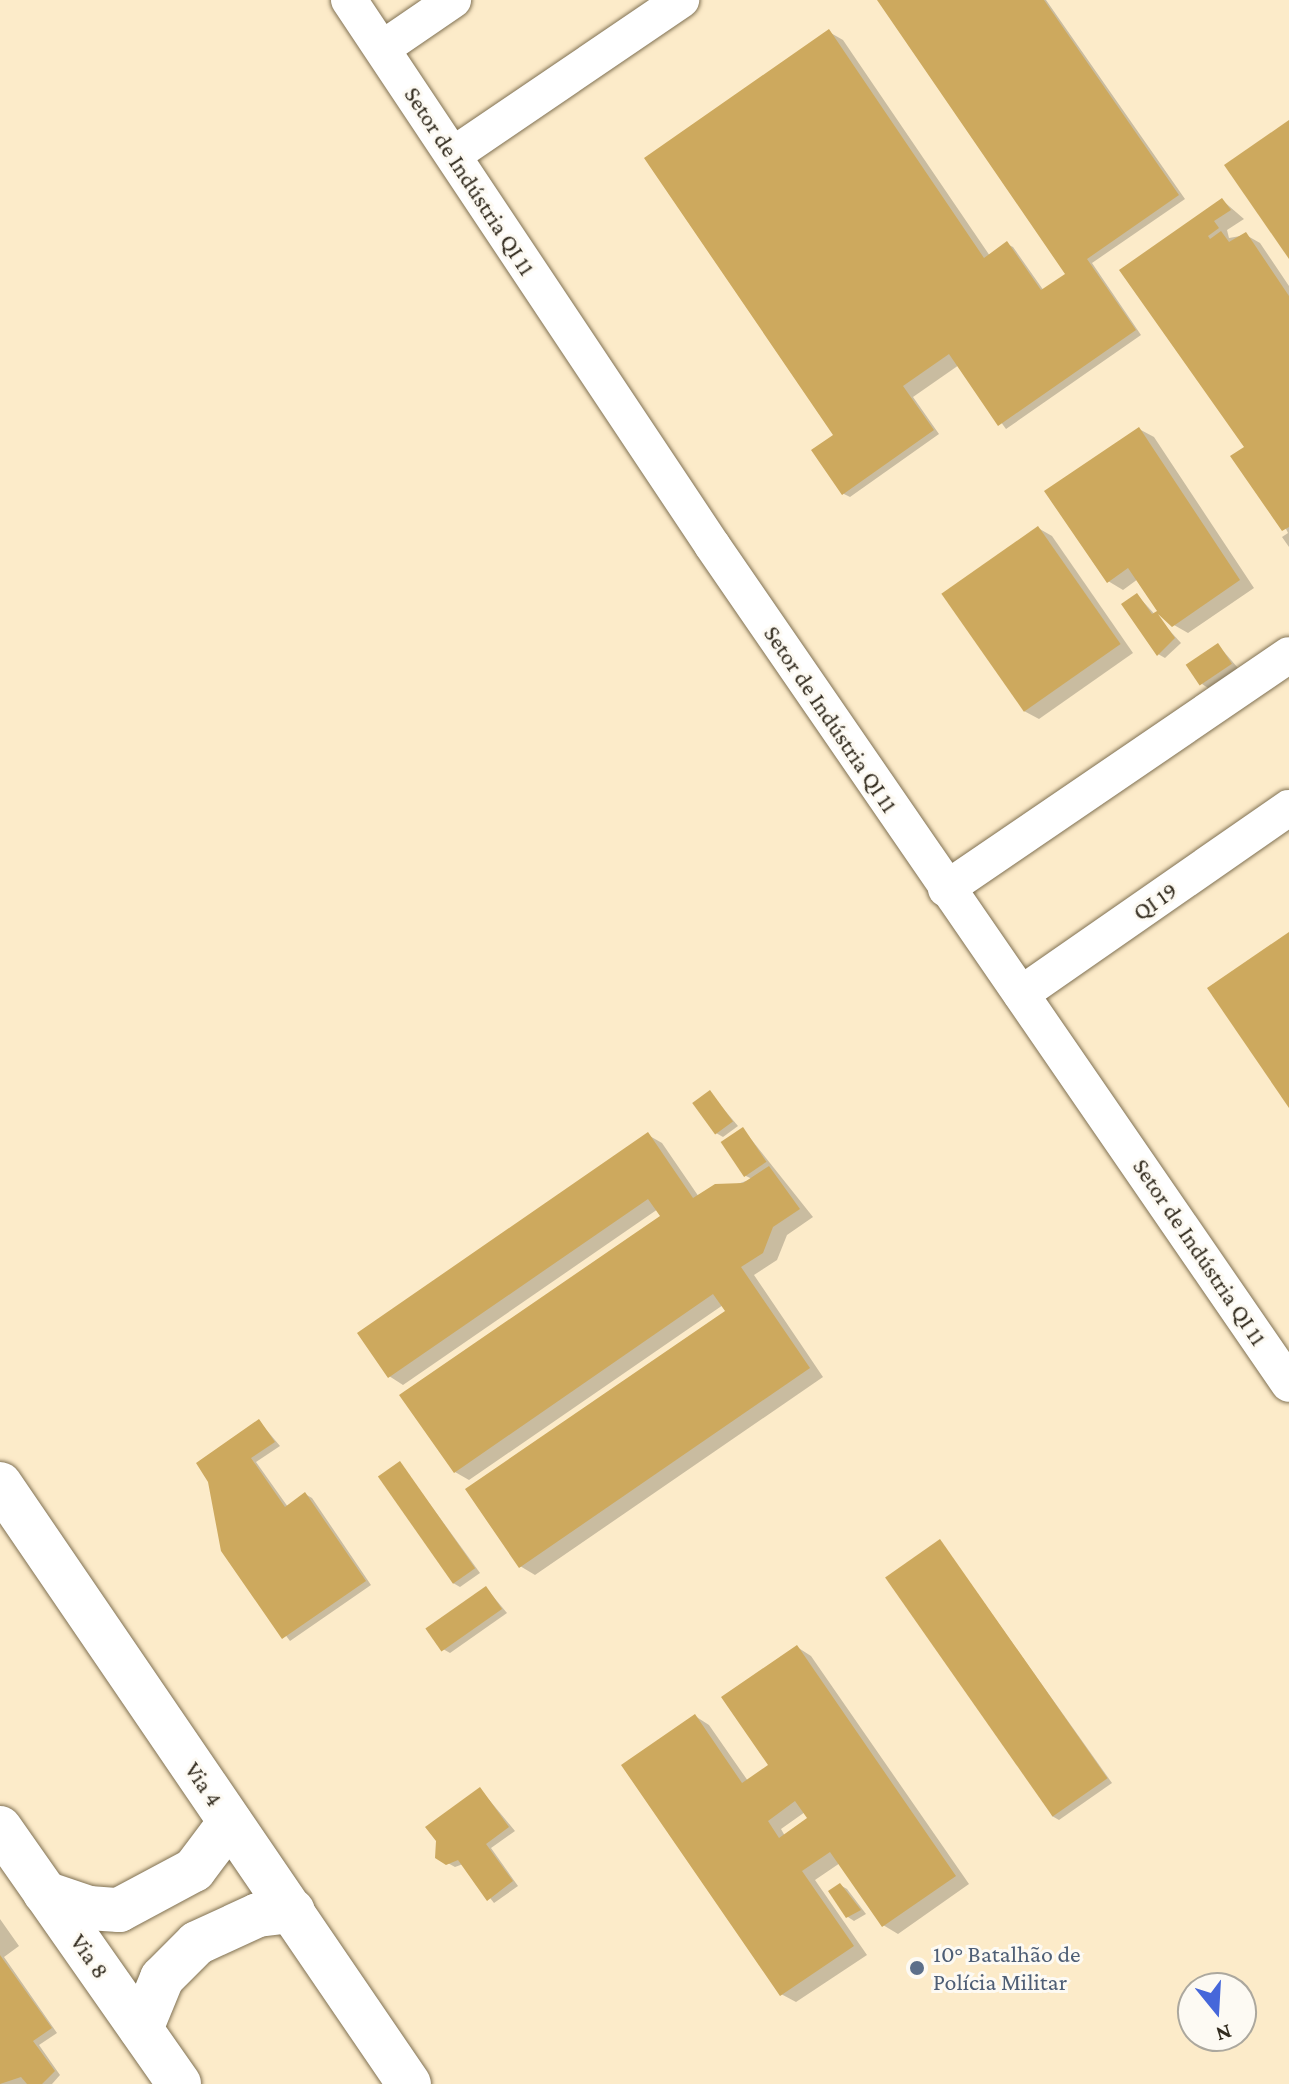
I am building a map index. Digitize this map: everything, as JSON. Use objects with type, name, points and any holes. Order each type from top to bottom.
[{"type":"main road","name":"Via 4","points":[[0,1484],[409,2084]]},
{"type":"main road","points":[[45,1893],[89,1908],[119,1910],[194,1870],[230,1822]]},
{"type":"main road","name":"Via 8","points":[[0,1828],[179,2084]]},
{"type":"main road","points":[[141,2029],[162,1978],[197,1943],[258,1915],[293,1911]]},
{"type":"street","name":"Setor de Indústria QI 11","points":[[349,0],[946,889],[1289,1384]]},
{"type":"street","points":[[383,48],[453,0]]},
{"type":"street","points":[[453,155],[681,0]]},
{"type":"street","points":[[946,889],[1289,655]]},
{"type":"street","name":"QI 19","points":[[1021,994],[1289,808]]},
{"type":"building","points":[[877,0],[1044,0],[1179,195],[1087,259],[1136,330],[998,426],[949,354],[903,386],[934,430],[842,495],[811,450],[833,435],[644,158],[829,29],[984,258],[1007,241],[1041,290],[1065,274]]},
{"type":"building","points":[[1289,120],[1289,259],[1224,165]]},
{"type":"building","points":[[1222,198],[1231,210],[1214,221],[1219,228],[1208,236],[1210,239],[1221,231],[1229,242],[1246,232],[1289,296],[1289,527],[1282,531],[1230,456],[1244,447],[1119,270]]},
{"type":"building","points":[[1139,427],[1240,580],[1172,627],[1158,614],[1175,638],[1157,656],[1121,604],[1137,593],[1152,614],[1157,611],[1128,568],[1107,583],[1044,491]]},
{"type":"building","points":[[1038,526],[1121,644],[1024,712],[941,594]]},
{"type":"building","points":[[1218,643],[1232,664],[1200,686],[1186,665]]},
{"type":"building","points":[[1289,932],[1289,1108],[1207,988]]},
{"type":"building","points":[[710,1090],[733,1122],[715,1134],[692,1103]]},
{"type":"building","points":[[743,1127],[766,1162],[744,1177],[721,1142]]},
{"type":"building","points":[[648,1132],[693,1198],[715,1184],[743,1183],[769,1166],[800,1209],[773,1227],[763,1253],[741,1267],[810,1368],[519,1568],[465,1489],[725,1311],[713,1294],[454,1473],[399,1395],[660,1216],[648,1199],[388,1378],[357,1333]]},
{"type":"building","points":[[259,1419],[275,1442],[251,1458],[285,1507],[305,1492],[366,1581],[282,1639],[221,1551],[208,1482],[196,1463]]},
{"type":"building","points":[[400,1461],[475,1568],[453,1584],[378,1476]]},
{"type":"building","points":[[940,1539],[1107,1778],[1053,1817],[885,1577]]},
{"type":"building","points":[[486,1586],[502,1609],[441,1651],[425,1628]]},
{"type":"building","points":[[797,1645],[956,1876],[882,1927],[830,1852],[802,1871],[854,1946],[780,1996],[621,1765],[695,1714],[742,1783],[768,1765],[721,1697]],"holes":[[[795,1801],[807,1818],[779,1838],[768,1821]]]},
{"type":"building","points":[[480,1787],[509,1827],[486,1844],[513,1881],[487,1901],[458,1860],[446,1865],[435,1858],[436,1841],[425,1827]]},
{"type":"building","points":[[840,1883],[861,1910],[846,1918],[828,1891]]},
{"type":"building","points":[[0,1955],[52,2028],[33,2041],[55,2071],[42,2084],[27,2084],[21,2077],[0,2084]]},
{"type":"place","name":"10° Batalhão de Polícia Militar","points":[[917,1968]]}]
